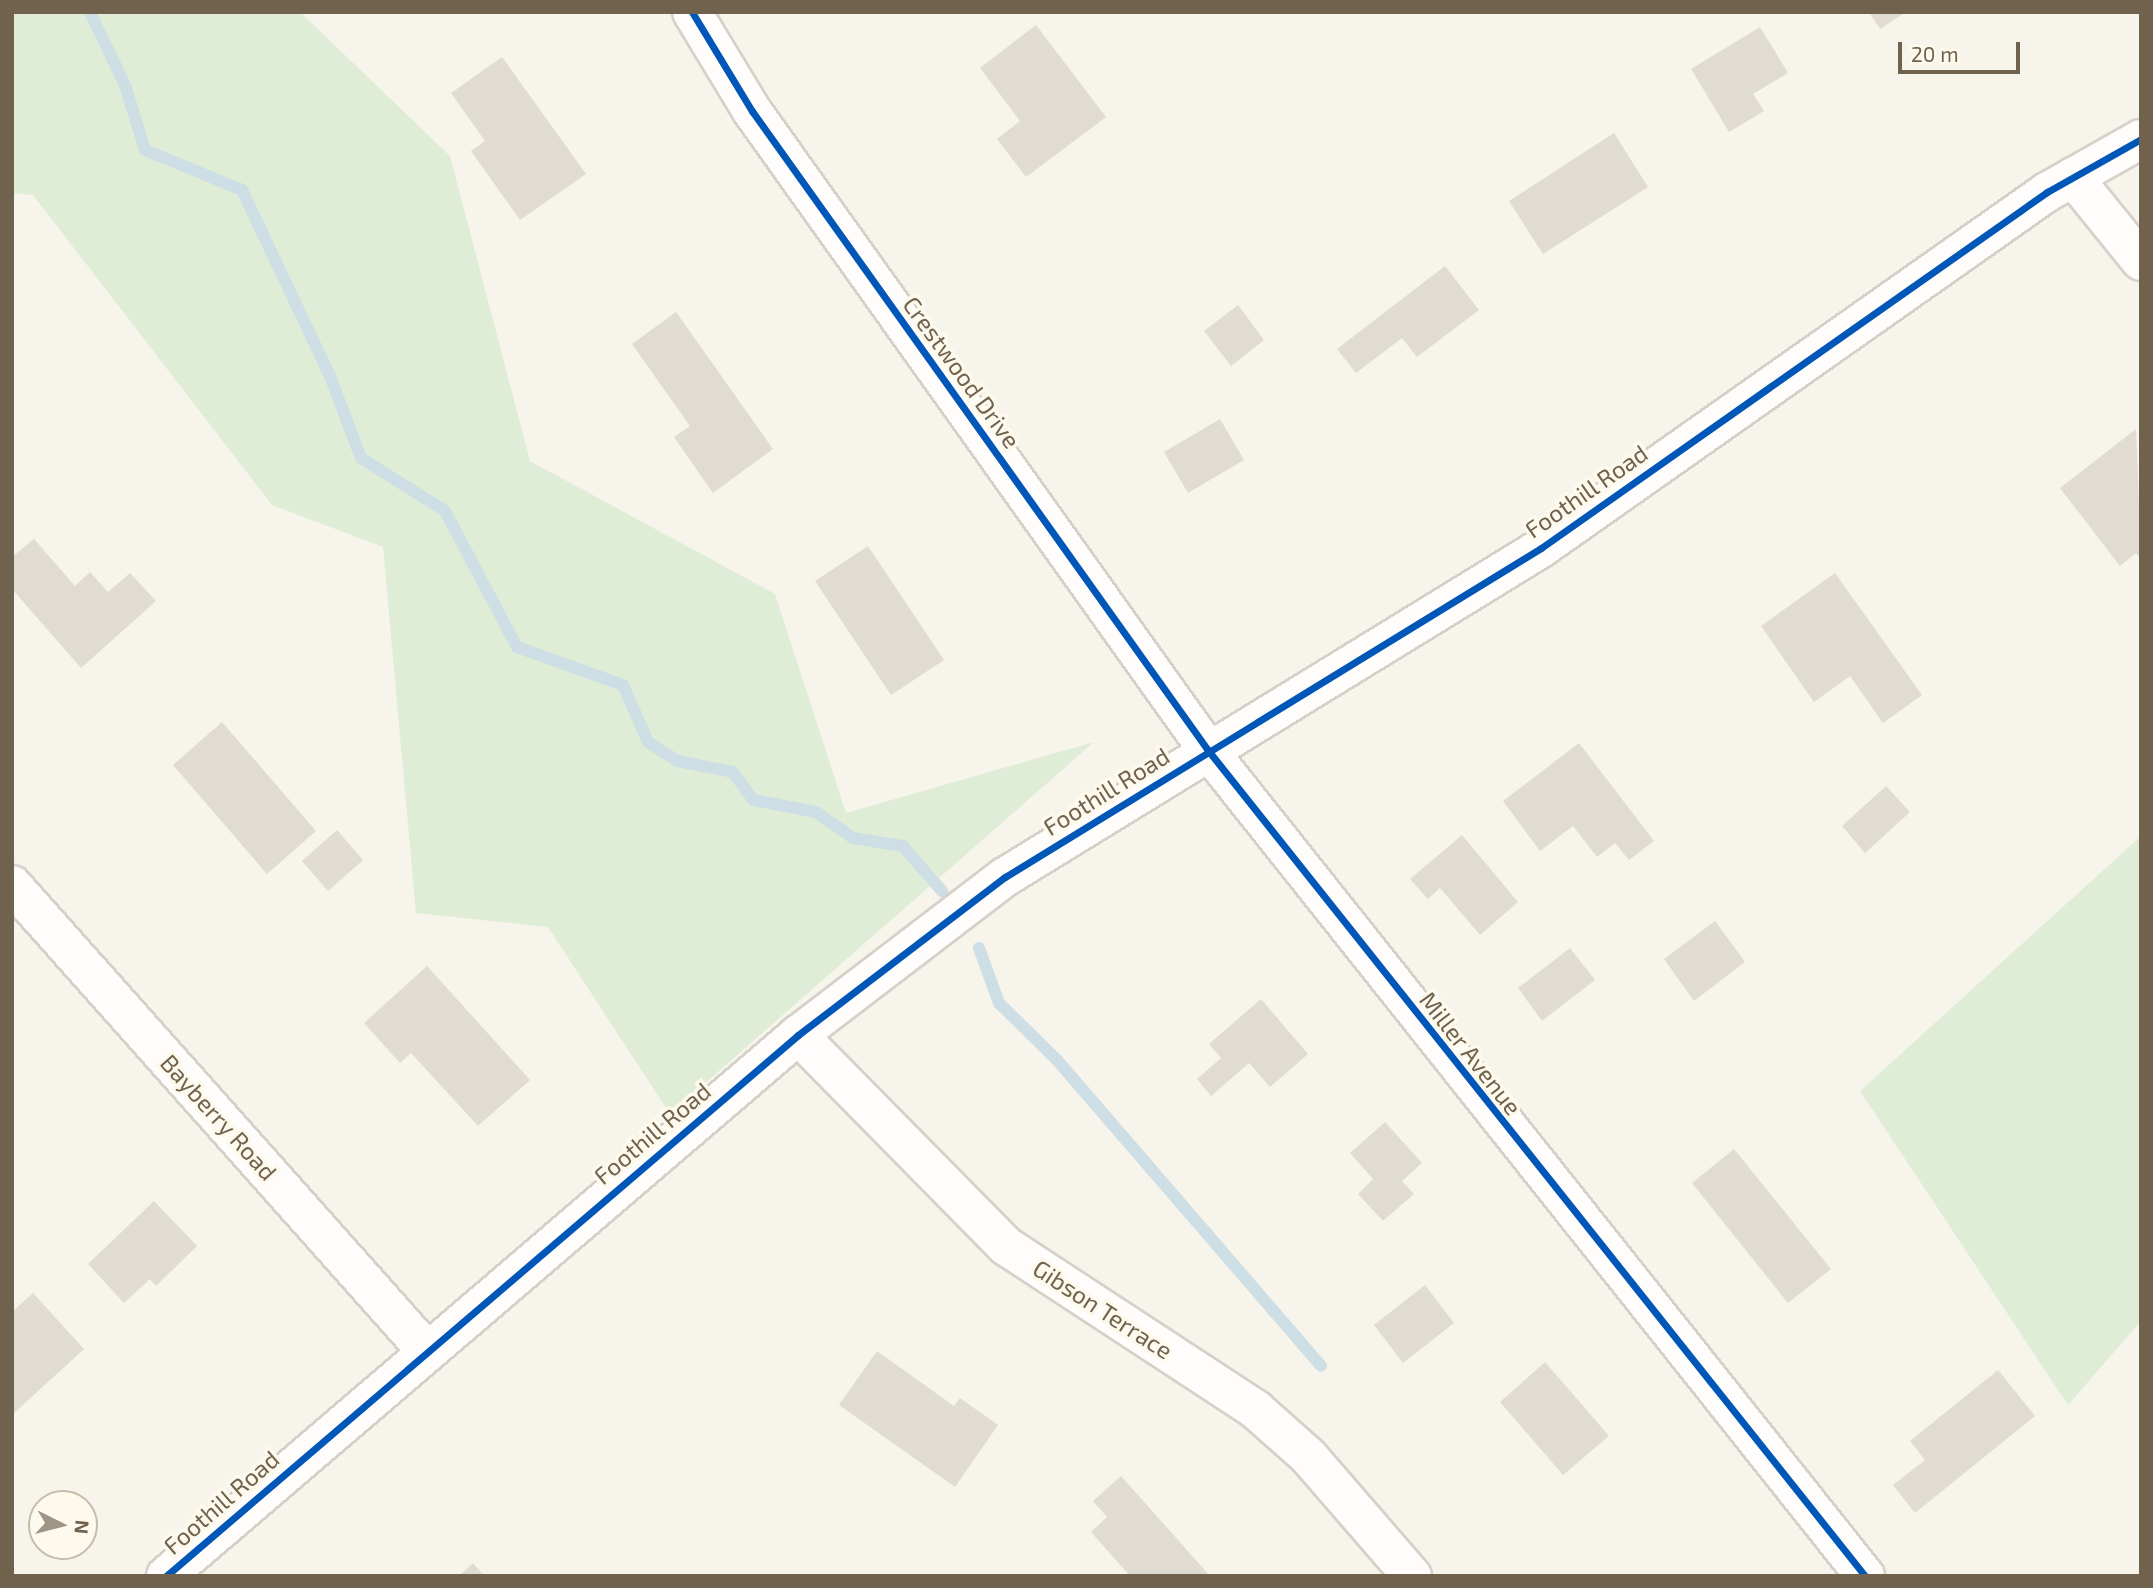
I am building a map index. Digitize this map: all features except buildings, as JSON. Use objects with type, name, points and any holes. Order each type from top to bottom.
[{"type":"street","name":"Crestwood Drive","points":[[692,12],[752,111],[1208,749]]},
{"type":"street","name":"Foothill Road","points":[[166,1576],[425,1349],[798,1035],[1005,877],[1208,749],[1541,548],[2073,177],[2141,139]]},
{"type":"street","points":[[2073,177],[2141,261]]},
{"type":"street","name":"Miller Avenue","points":[[1208,749],[1865,1576]]},
{"type":"street","name":"Bayberry Road","points":[[12,885],[425,1349]]},
{"type":"street","name":"Gibson Terrace","points":[[798,1035],[1006,1245],[1255,1409],[1308,1456],[1412,1576]]},
{"type":"green space","points":[[12,12],[300,12],[450,156],[530,461],[775,594],[846,813],[1094,742],[670,1114],[548,927],[416,913],[383,547],[272,505],[33,195],[12,193]]},
{"type":"green space","points":[[2141,836],[2141,1321],[2068,1405],[1860,1091]]},
{"type":"waterway","points":[[90,12],[125,85],[145,150],[242,190],[330,376],[361,458],[445,511],[517,647],[623,685],[648,742],[677,761],[733,772],[753,800],[816,812],[853,838],[903,846],[942,891]]},
{"type":"waterway","points":[[979,948],[999,1003],[1057,1060],[1321,1366]]},
{"type":"cycle path","points":[[692,12],[752,111],[1207,749],[1865,1576]]},
{"type":"cycle path","points":[[166,1576],[798,1035],[1005,877],[1541,548],[2047,192],[2141,139]]}]
